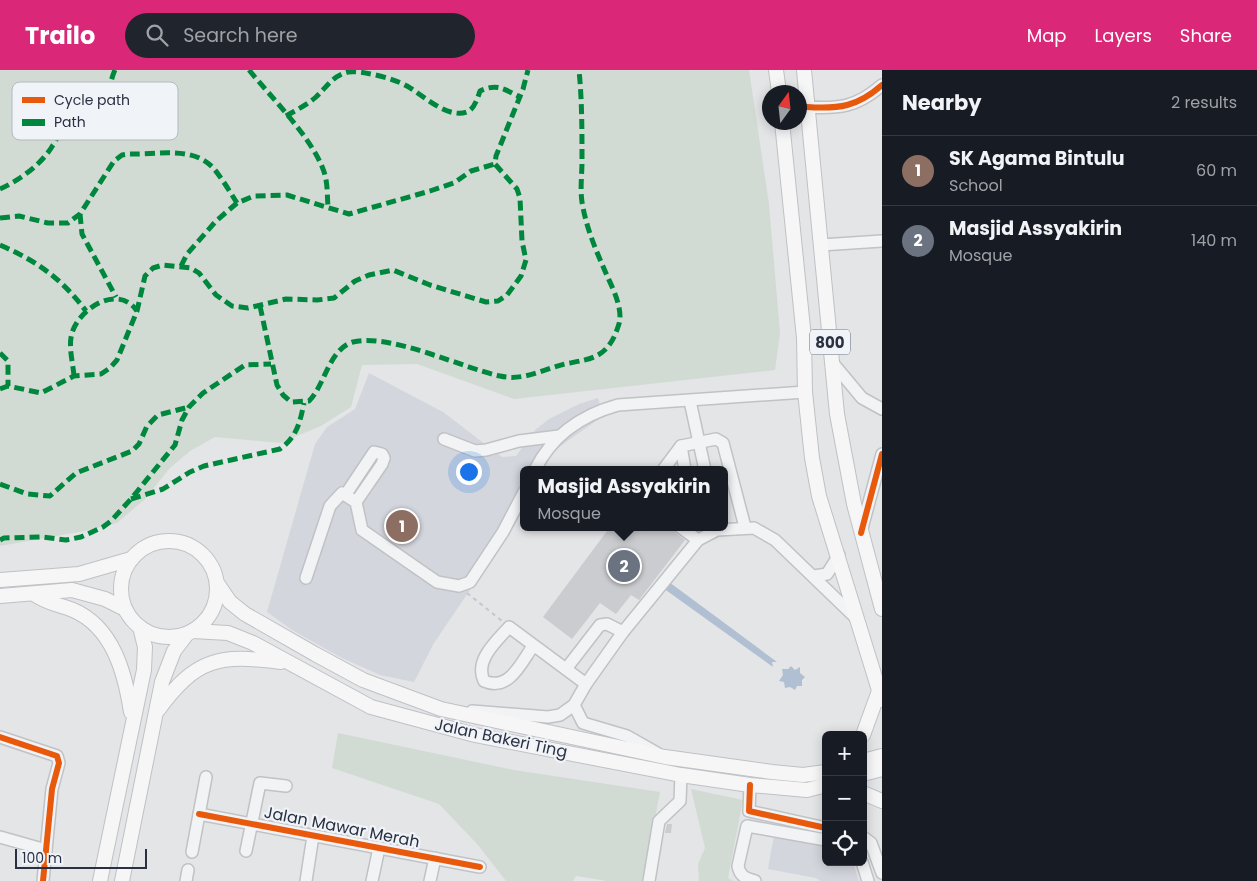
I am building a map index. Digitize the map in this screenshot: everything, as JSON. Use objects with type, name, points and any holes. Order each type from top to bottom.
[{"type":"main road","points":[[776,70],[778,85]]},
{"type":"main road","name":"800","points":[[804,70],[805,85]]},
{"type":"main road","name":"800","points":[[807,107],[837,414],[861,533],[882,610]]},
{"type":"main road","name":"800","points":[[783,130],[804,338],[805,392],[817,487],[881,696]]},
{"type":"main road","points":[[100,881],[132,720],[144,670],[146,647],[140,628],[125,609],[121,596],[121,583],[125,570],[132,559],[143,549],[158,542],[174,542],[190,546],[203,555],[212,568],[217,583],[217,597],[212,611],[204,622],[190,633],[167,664],[154,715],[122,881]]},
{"type":"main road","points":[[0,580],[79,574],[132,559]]},
{"type":"main road","name":"Jalan Bakeri Ting","points":[[217,583],[230,602],[245,614],[315,654],[363,680],[441,709],[665,757],[772,772],[820,773]]},
{"type":"main road","points":[[0,596],[72,590],[105,599],[125,609]]},
{"type":"main road","points":[[34,594],[48,603],[74,610],[97,626],[114,651],[126,681],[132,720]]},
{"type":"main road","points":[[140,628],[162,637],[190,633]]},
{"type":"main road","name":"Jalan Bakeri Ting","points":[[190,633],[228,633],[253,643],[371,707],[476,735],[681,774],[750,785],[807,790],[822,786]]},
{"type":"main road","points":[[154,715],[184,678],[207,664],[229,658],[289,663]]},
{"type":"main road","points":[[864,731],[881,696]]},
{"type":"main road","points":[[867,761],[882,756]]},
{"type":"main road","points":[[867,773],[882,769]]},
{"type":"main road","points":[[807,790],[822,791]]},
{"type":"main road","points":[[867,795],[882,801]]},
{"type":"street","points":[[807,107],[834,109],[854,104],[882,85]]},
{"type":"street","points":[[821,245],[882,241]]},
{"type":"street","points":[[832,362],[862,398],[882,409]]},
{"type":"street","points":[[538,466],[559,436],[592,412],[618,405],[805,392]]},
{"type":"street","points":[[690,401],[704,466]]},
{"type":"street","points":[[444,439],[476,451],[486,450],[519,440],[559,436]]},
{"type":"street","points":[[666,466],[681,446],[716,439],[723,443],[744,527]]},
{"type":"street","points":[[681,446],[684,466]]},
{"type":"street","points":[[306,578],[330,506],[336,498],[346,494],[374,452],[382,454],[384,458],[382,464],[356,502]]},
{"type":"street","points":[[861,533],[882,454]]},
{"type":"street","points":[[346,494],[356,502],[362,530],[437,582],[459,586],[470,582],[503,532],[520,500]]},
{"type":"street","points":[[728,528],[754,528],[775,540],[858,620]]},
{"type":"street","points":[[687,531],[700,539]]},
{"type":"street","points":[[697,531],[700,539]]},
{"type":"street","points":[[441,709],[548,717],[560,715],[574,705],[586,684],[623,632],[700,539],[712,531]]},
{"type":"street","points":[[814,576],[827,574],[838,555]]},
{"type":"street","points":[[566,669],[600,625],[607,624],[623,632]]},
{"type":"street","points":[[533,646],[509,680],[496,685],[484,681],[482,676],[483,660],[509,627],[586,684]]},
{"type":"street","points":[[574,705],[583,723],[627,736],[665,757]]},
{"type":"street","points":[[0,737],[57,756],[59,763],[52,790],[43,881]]},
{"type":"street","points":[[649,881],[659,821],[680,801],[682,793],[681,774]]},
{"type":"street","points":[[192,852],[206,777]]},
{"type":"street","points":[[246,851],[260,783],[286,786]]},
{"type":"street","points":[[750,785],[750,811],[822,827]]},
{"type":"street","name":"Jalan Mawar Merah","points":[[199,814],[480,867]]},
{"type":"street","points":[[755,881],[744,878],[739,873],[738,866],[745,828],[748,826],[822,839]]},
{"type":"street","points":[[306,881],[314,836]]},
{"type":"street","points":[[0,837],[46,850]]},
{"type":"street","points":[[867,840],[871,843],[882,873]]},
{"type":"street","points":[[372,881],[378,848]]},
{"type":"street","points":[[430,881],[435,858]]},
{"type":"street","points":[[863,866],[868,881]]},
{"type":"path","points":[[459,586],[509,627]]},
{"type":"shaded area","points":[[0,70],[749,70],[769,204],[780,333],[775,370],[514,399],[417,364],[362,365],[351,407],[321,426],[280,443],[215,437],[190,451],[170,468],[145,499],[117,523],[85,531],[0,546]]},
{"type":"shaded area","points":[[369,373],[443,412],[502,457],[516,456],[535,430],[549,419],[579,404],[598,398],[603,416],[548,455],[544,466],[520,466],[520,516],[434,643],[414,682],[380,675],[342,658],[292,630],[267,612],[315,444],[327,427],[355,409]]},
{"type":"shaded area","points":[[338,733],[514,770],[660,792],[643,881],[607,881],[576,876],[573,881],[506,881],[478,845],[439,804],[332,768]]},
{"type":"shaded area","points":[[691,789],[743,800],[728,878],[733,881],[699,881],[698,864],[705,848]]},
{"type":"shaded area","points":[[774,835],[822,844],[822,866],[854,866],[859,881],[821,881],[816,878],[768,869]]},
{"type":"water","points":[[669,582],[777,662],[772,662],[773,667],[663,588]]},
{"type":"water","points":[[791,666],[795,670],[800,667],[800,673],[805,677],[802,680],[802,686],[797,686],[795,690],[790,687],[785,688],[784,682],[779,681],[783,675],[782,669],[788,669]]},
{"type":"building","points":[[607,531],[674,531],[685,540],[639,600],[631,595],[616,614],[600,603],[572,639],[543,617]]},
{"type":"building","points":[[667,824],[672,824],[671,833],[665,833]]},
{"type":"marked path","points":[[111,82],[115,70]]},
{"type":"marked path","points":[[249,70],[300,131],[317,157],[326,178],[328,207]]},
{"type":"marked path","points":[[0,389],[8,386],[41,393],[74,376],[101,374],[110,368],[117,360],[137,311],[145,276],[153,268],[163,265],[191,268],[199,273],[216,295],[232,306],[248,308],[286,299],[317,300],[334,298],[355,281],[369,275],[393,270],[430,285],[486,302],[498,301],[507,295],[521,276],[526,260],[522,241],[520,198],[517,189],[495,164],[496,156],[523,89],[528,70]]},
{"type":"marked path","points":[[260,306],[277,385],[283,395],[291,402],[309,401],[338,352],[353,342],[387,342],[484,372],[509,377],[527,376],[597,356],[607,348],[615,335],[620,322],[620,311],[615,293],[591,237],[582,202],[582,115],[579,70]]},
{"type":"marked path","points":[[286,116],[313,100],[334,79],[348,72],[370,74],[395,81],[407,86],[436,106],[453,113],[469,111],[475,104],[480,91],[491,87],[500,88],[520,97]]},
{"type":"marked path","points":[[0,189],[23,176],[37,165],[56,140]]},
{"type":"marked path","points":[[0,218],[19,216],[48,223],[68,223],[80,214],[114,161],[122,155],[129,154],[175,153],[197,157],[207,162],[215,170],[237,203]]},
{"type":"marked path","points":[[181,266],[187,254],[216,221],[237,203],[254,196],[287,195],[349,214],[454,183],[471,171],[495,164]]},
{"type":"marked path","points":[[80,214],[82,234],[116,297]]},
{"type":"marked path","points":[[0,245],[37,264],[48,272],[68,289],[86,311]]},
{"type":"marked path","points":[[74,376],[71,338],[76,323],[83,315],[91,307],[111,299],[120,299],[129,303],[137,311]]},
{"type":"marked path","points":[[0,353],[8,361],[8,386]]},
{"type":"marked path","points":[[0,540],[4,538],[42,537],[66,540],[81,537],[103,527],[131,499],[175,445],[182,420],[189,407],[203,393],[245,365],[271,364]]},
{"type":"marked path","points":[[131,499],[163,489],[190,472],[204,466],[280,449],[294,434],[304,403]]},
{"type":"marked path","points":[[0,484],[27,494],[50,496],[76,473],[132,451],[139,444],[147,426],[158,415],[189,407]]},
{"type":"cycle path","points":[[807,107],[829,108],[847,105],[864,98],[882,85]]},
{"type":"cycle path","points":[[861,533],[882,454]]},
{"type":"cycle path","points":[[0,737],[57,756],[59,763],[52,789],[43,881]]},
{"type":"cycle path","points":[[750,785],[749,811],[822,827]]},
{"type":"cycle path","points":[[199,814],[480,867]]},
{"type":"place","name":"SK Agama Bintulu","points":[[402,526]]},
{"type":"place","name":"Masjid Assyakirin","points":[[624,566]]}]
